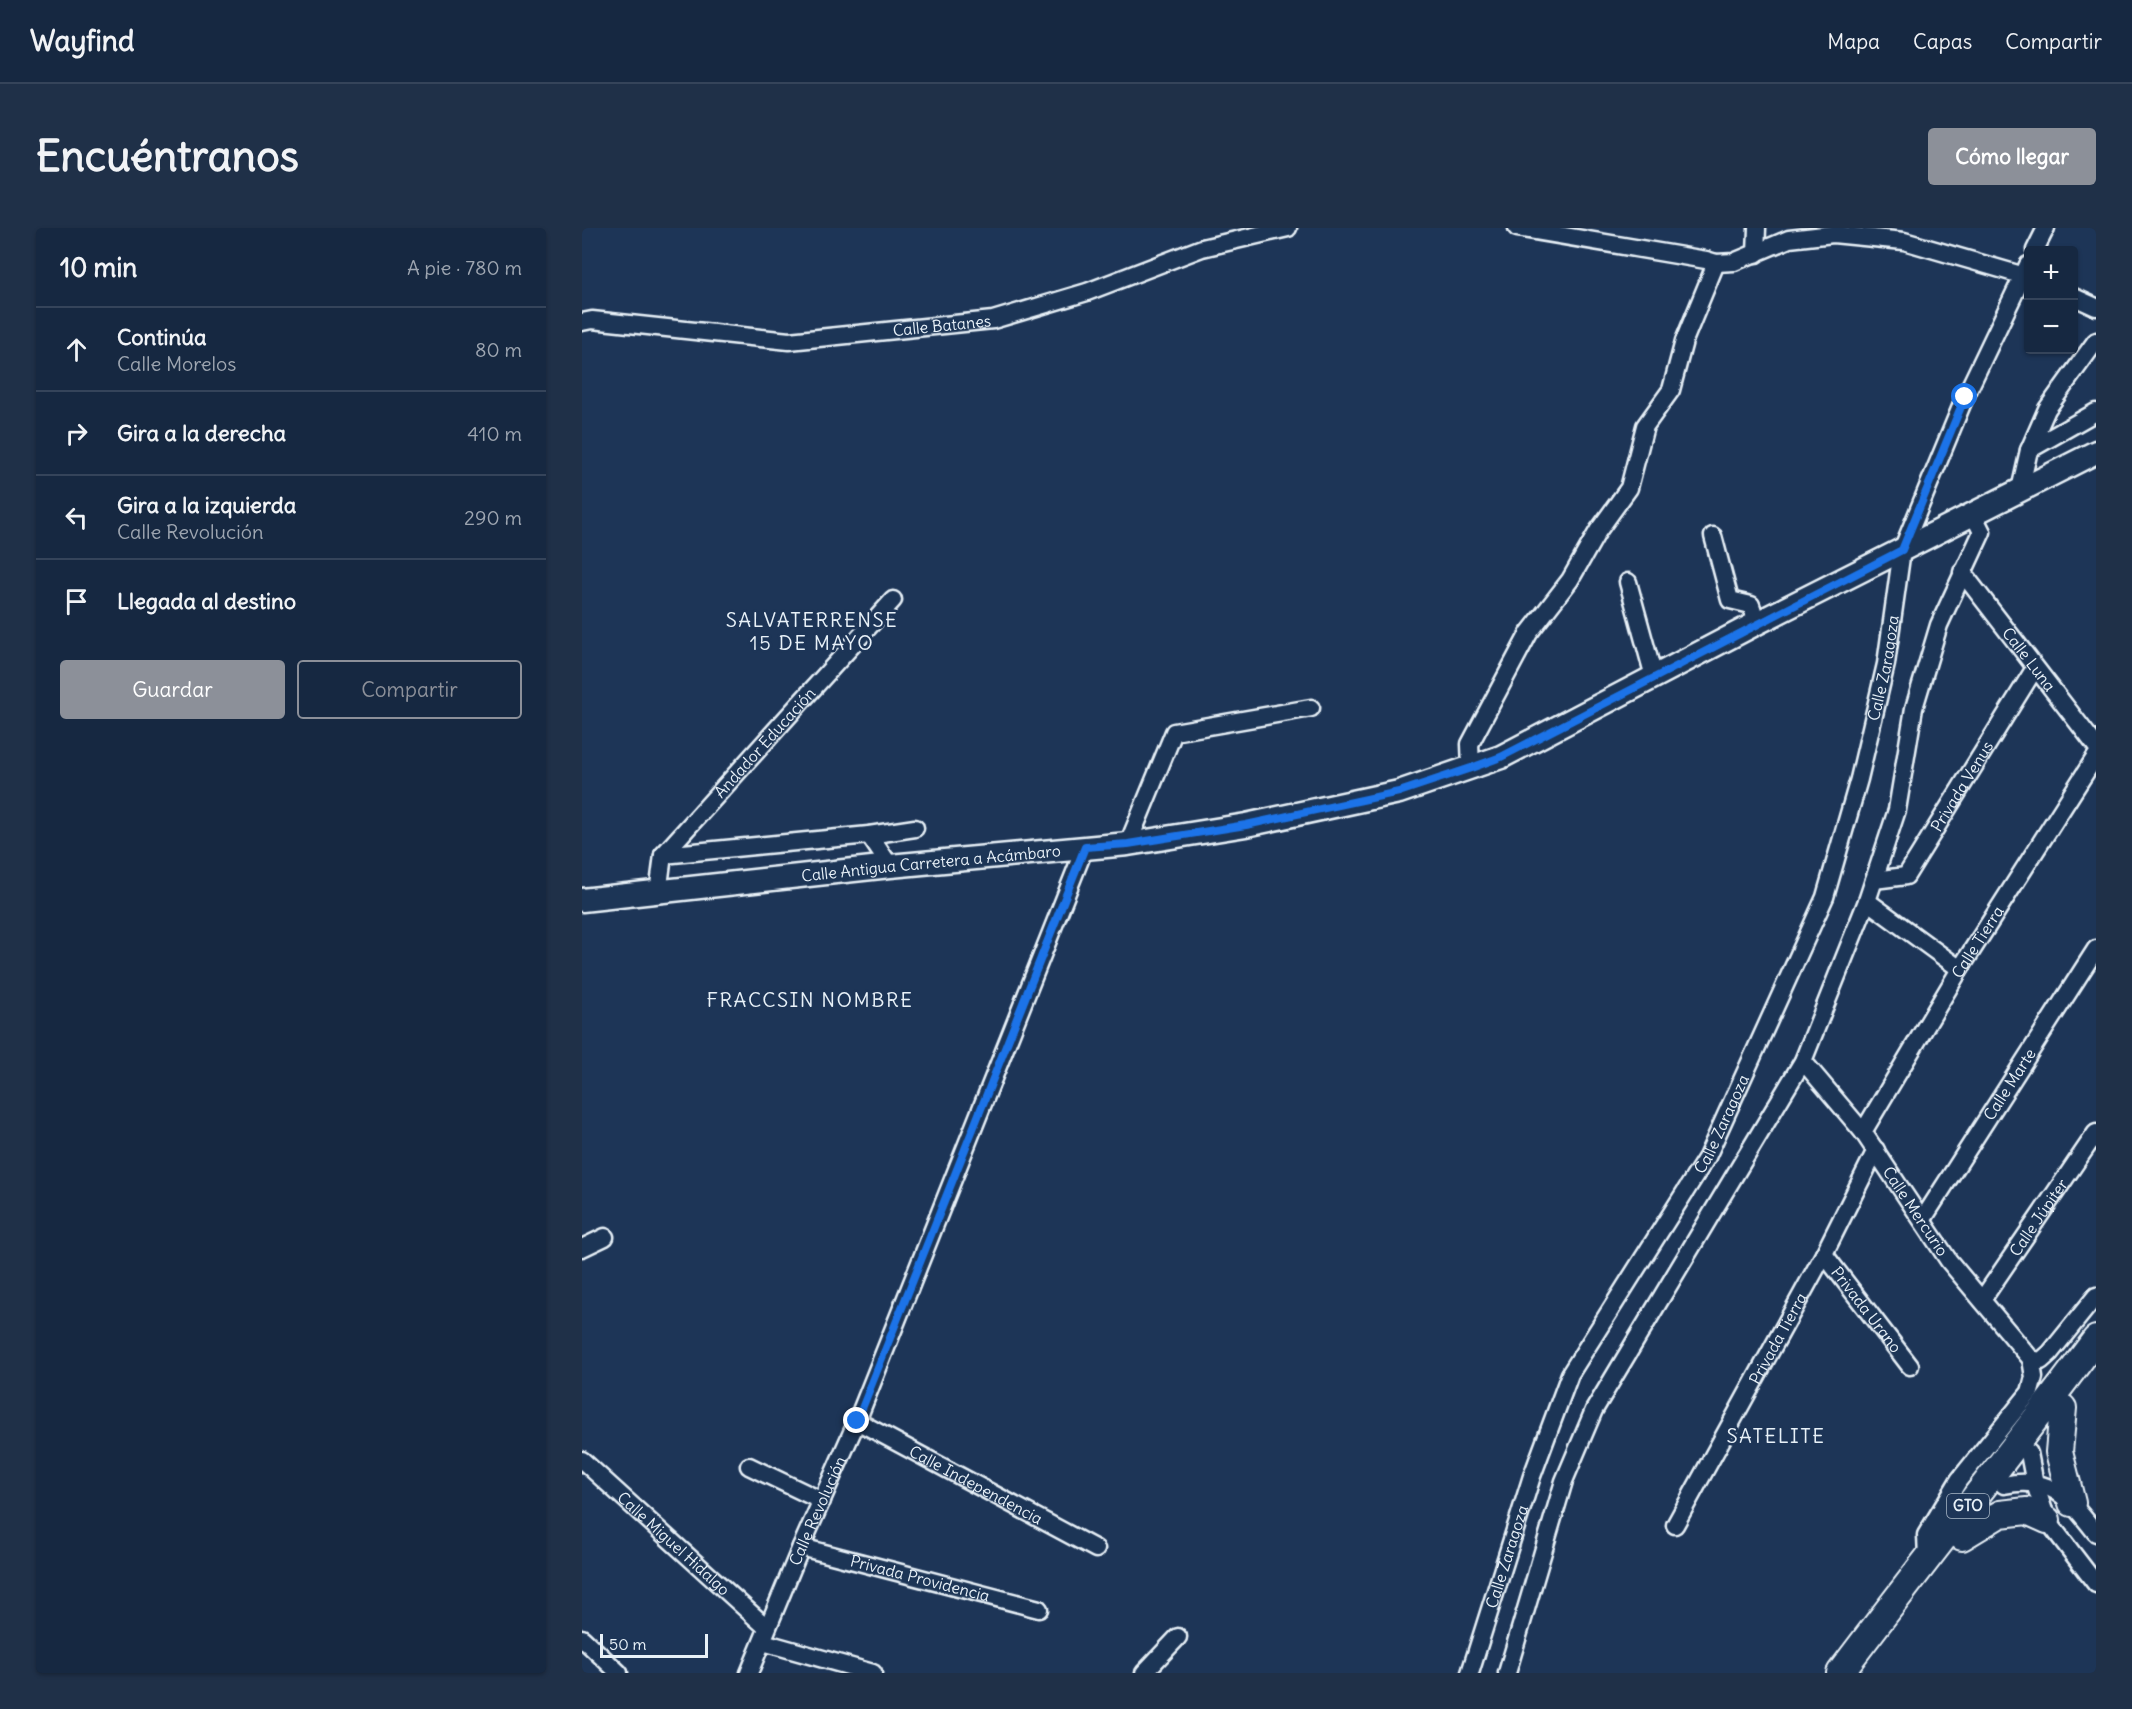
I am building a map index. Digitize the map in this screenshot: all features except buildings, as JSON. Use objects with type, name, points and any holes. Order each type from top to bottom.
[{"type":"main road","name":"Calle Antigua Carretera a Acámbaro","points":[[582,900],[1128,844],[1246,825],[1399,792],[1501,757],[1757,623],[2096,452]]},
{"type":"main road","name":"GTO","points":[[1840,1673],[1927,1557],[1992,1487],[2029,1441],[2096,1339]]},
{"type":"main road","name":"GTO","points":[[2029,1441],[2063,1408],[2096,1367]]},
{"type":"main road","points":[[2063,1408],[2059,1452],[2072,1503]]},
{"type":"main road","name":"GTO","points":[[1859,1673],[1962,1537],[1992,1487]]},
{"type":"main road","points":[[1962,1537],[2000,1514],[2027,1511],[2047,1520]]},
{"type":"street","name":"Calle Batanes","points":[[582,322],[592,320],[789,341],[993,320],[1087,292],[1202,248],[1287,228]]},
{"type":"street","points":[[1517,228],[1716,263],[1734,262],[1789,239],[1833,234],[1904,241],[2024,271]]},
{"type":"street","points":[[1756,254],[1757,228]]},
{"type":"street","points":[[2037,246],[2045,228]]},
{"type":"street","points":[[1471,768],[1470,744],[1529,633],[1570,580],[1598,531],[1629,488],[1645,426],[1671,390],[1684,341],[1716,263]]},
{"type":"street","name":"Calle Zaragoza","points":[[1470,1673],[1532,1476],[1570,1374],[1707,1157],[1825,897],[1859,780],[1886,664],[1902,550],[1965,397],[2024,278]]},
{"type":"street","points":[[2078,299],[2096,307]]},
{"type":"street","points":[[2020,490],[2029,450],[2047,410],[2096,341]]},
{"type":"street","points":[[2029,450],[2096,412]]},
{"type":"street","points":[[1507,1673],[1564,1481],[1594,1410],[1803,1061],[1867,901],[1897,810],[1914,708],[1938,625],[1982,532],[1973,514]]},
{"type":"street","points":[[1713,536],[1730,600],[1751,605],[1757,623]]},
{"type":"street","name":"Calle Luna","points":[[1962,572],[2096,746]]},
{"type":"street","points":[[1628,582],[1654,677]]},
{"type":"street","name":"Andador Educación","points":[[663,855],[893,600]]},
{"type":"street","name":"Privada Venus","points":[[1874,880],[1906,876],[2035,668]]},
{"type":"street","points":[[1128,844],[1174,732],[1311,708]]},
{"type":"street","name":"Calle Tierra","points":[[1863,1132],[1959,969],[2096,756]]},
{"type":"street","points":[[658,893],[663,855],[869,835],[915,828]]},
{"type":"street","points":[[869,835],[890,867]]},
{"type":"street","name":"Calle Revolución","points":[[749,1673],[801,1547],[857,1421],[1085,847]]},
{"type":"street","points":[[1867,901],[1959,969]]},
{"type":"street","name":"Calle Marte","points":[[1923,1219],[2096,949]]},
{"type":"street","name":"Calle Mercurio","points":[[1803,1061],[1863,1132],[1949,1261],[2031,1359]]},
{"type":"street","name":"Calle Júpiter","points":[[1982,1300],[2096,1133]]},
{"type":"street","name":"Privada Tierra","points":[[1675,1525],[1824,1254],[1876,1150]]},
{"type":"street","points":[[582,1248],[604,1237]]},
{"type":"street","name":"Privada Urano","points":[[1824,1254],[1910,1366]]},
{"type":"street","points":[[1927,1557],[1926,1535],[1959,1480],[2030,1392],[2034,1377],[2031,1359],[2041,1361],[2050,1353],[2096,1296]]},
{"type":"street","name":"Calle Independencia","points":[[857,1421],[1096,1549]]},
{"type":"street","points":[[2029,1441],[2035,1484],[2047,1520],[2096,1584]]},
{"type":"street","name":"Calle Miguel Hidalgo","points":[[582,1460],[765,1634]]},
{"type":"street","points":[[749,1466],[822,1501]]},
{"type":"street","points":[[1992,1487],[2022,1481],[2051,1487],[2072,1503],[2096,1533]]},
{"type":"street","name":"Privada Providencia","points":[[801,1547],[1039,1609]]},
{"type":"street","points":[[765,1634],[873,1673]]},
{"type":"street","points":[[1144,1673],[1178,1637]]},
{"type":"street","points":[[582,1638],[619,1673]]},
{"type":"district","name":"SALVATERRENSE 15 DE MAYO","points":[[812,632]]},
{"type":"district","name":"FRACCSIN NOMBRE","points":[[810,1000]]},
{"type":"district","name":"SATELITE","points":[[1776,1436]]},
{"type":"route","points":[[857,1421],[1085,847],[1128,844],[1246,825],[1399,792],[1501,757],[1902,550],[1965,397]]}]
